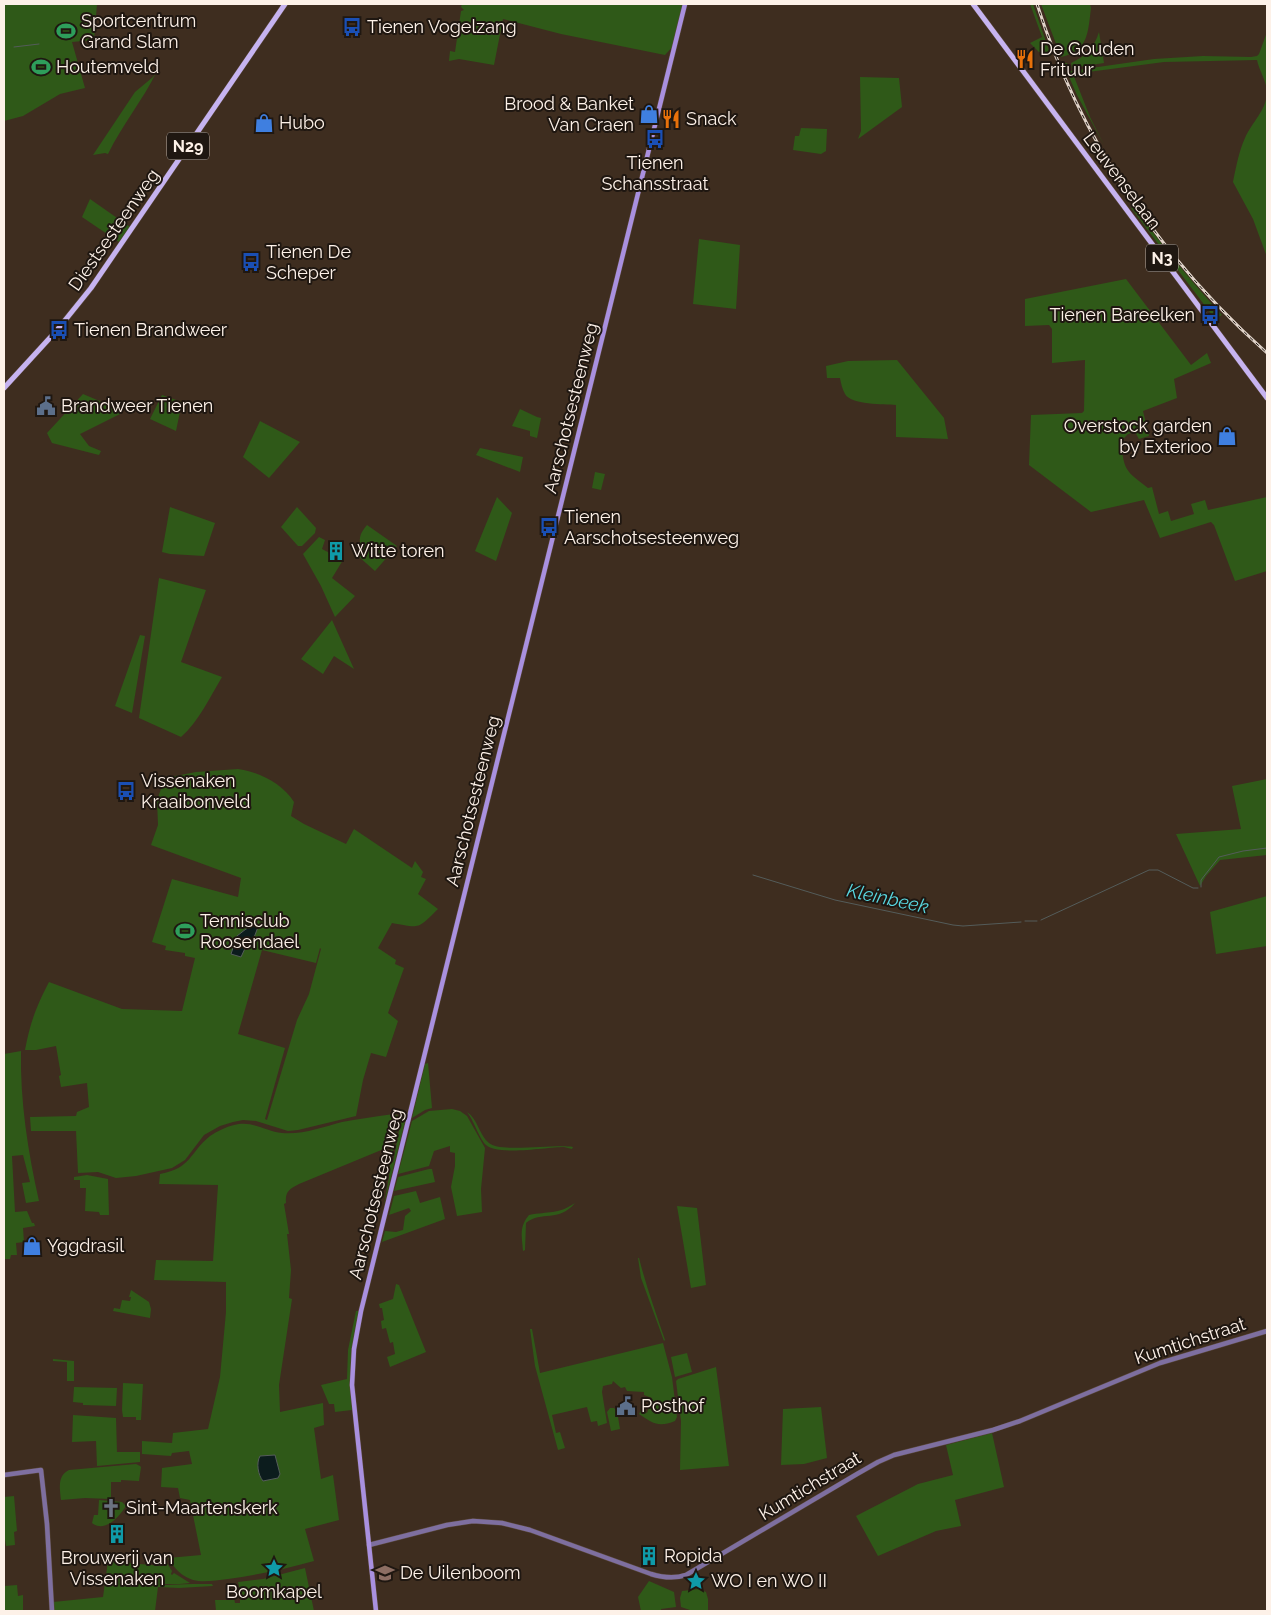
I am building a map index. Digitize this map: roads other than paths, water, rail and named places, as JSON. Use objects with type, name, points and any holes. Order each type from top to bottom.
[{"type":"main road","name":"Diestsesteenweg","points":[[4,388],[58,329],[91,288],[285,4]]},
{"type":"main road","name":"Aarschotsesteenweg","points":[[376,1611],[352,1385],[354,1349],[361,1311],[685,4]]},
{"type":"main road","name":"Leuvenselaan","points":[[973,4],[1267,398]]},
{"type":"street","name":"Kumtichstraat","points":[[369,1545],[447,1524],[473,1521],[494,1522],[530,1530],[651,1574],[668,1578],[680,1577],[886,1458],[1005,1426],[1151,1366],[1267,1331]]},
{"type":"street","points":[[4,1475],[41,1470],[47,1524],[52,1611]]},
{"type":"waterway","points":[[14,47],[39,44]]},
{"type":"waterway","name":"Kleinbeek","points":[[1201,887],[1201,880],[1219,857],[1267,848]]},
{"type":"waterway","name":"Kleinbeek","points":[[1041,920],[1149,870],[1158,870],[1193,888],[1198,888]]},
{"type":"waterway","name":"Kleinbeek","points":[[753,875],[835,900],[953,925],[1021,922]]},
{"type":"waterway","name":"Kleinbeek","points":[[1025,921],[1037,921]]},
{"type":"railway","points":[[1037,4],[1055,54],[1076,102],[1128,194],[1192,278],[1228,317],[1267,353]]},
{"type":"place","name":"Tienen Vogelzang","points":[[352,27]]},
{"type":"place","name":"Sportcentrum Grand Slam","points":[[66,31]]},
{"type":"place","name":"De Gouden Frituur","points":[[1025,59]]},
{"type":"place","name":"Houtemveld","points":[[41,67]]},
{"type":"place","name":"Brood & Banket Van Craen","points":[[649,114]]},
{"type":"place","name":"Snack","points":[[671,119]]},
{"type":"place","name":"Hubo","points":[[264,123]]},
{"type":"place","name":"Tienen Schansstraat","points":[[655,139]]},
{"type":"place","name":"Tienen De Scheper","points":[[251,262]]},
{"type":"place","name":"Tienen Bareelken","points":[[1210,315]]},
{"type":"place","name":"Tienen Brandweer","points":[[59,330]]},
{"type":"place","name":"Brandweer Tienen","points":[[46,406]]},
{"type":"place","name":"Overstock garden by Exterioo","points":[[1227,436]]},
{"type":"place","name":"Tienen Aarschotsesteenweg","points":[[549,527]]},
{"type":"place","name":"Witte toren","points":[[336,551]]},
{"type":"place","name":"Vissenaken Kraaibonveld","points":[[126,791]]},
{"type":"place","name":"Tennisclub Roosendael","points":[[185,931]]},
{"type":"place","name":"Yggdrasil","points":[[32,1246]]},
{"type":"place","name":"Posthof","points":[[626,1406]]},
{"type":"place","name":"Sint-Maartenskerk","points":[[111,1508]]},
{"type":"place","name":"Brouwerij van Vissenaken","points":[[117,1534]]},
{"type":"place","name":"Ropida","points":[[649,1556]]},
{"type":"place","name":"Boomkapel","points":[[274,1568]]},
{"type":"place","name":"De Uilenboom","points":[[385,1573]]},
{"type":"place","name":"WO I en WO II","points":[[696,1581]]}]
